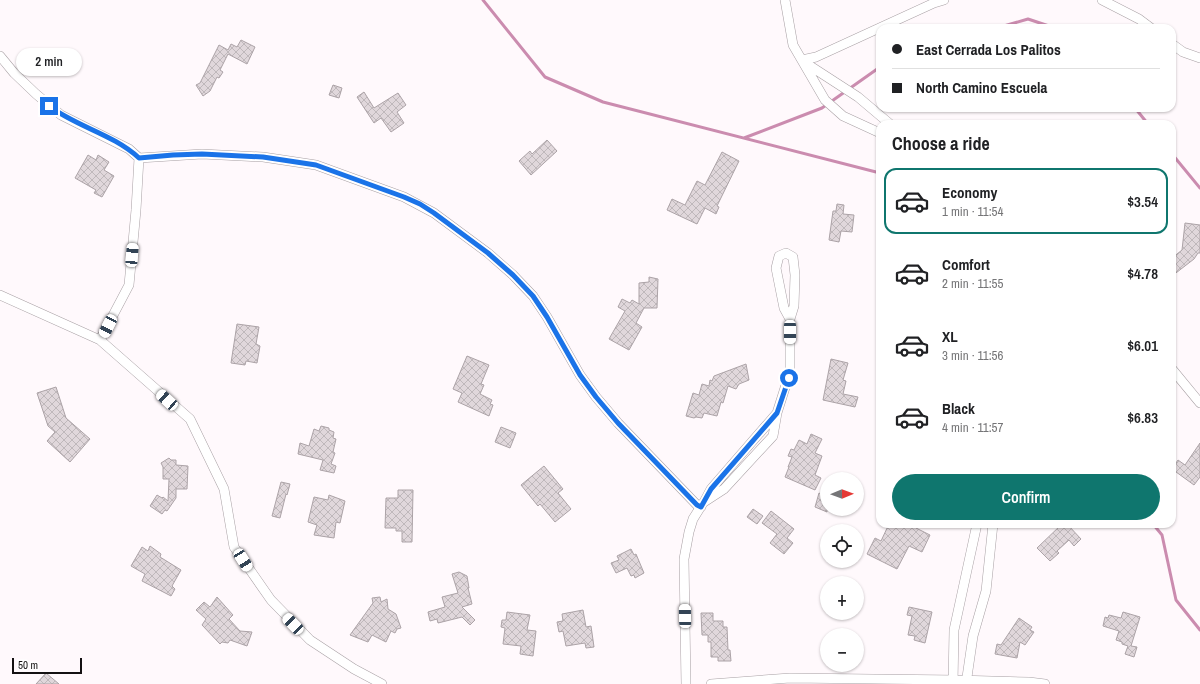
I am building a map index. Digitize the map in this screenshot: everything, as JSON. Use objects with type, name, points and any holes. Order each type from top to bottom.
[{"type":"street","points":[[784,0],[793,45],[825,100],[843,116],[865,125],[876,132]]},
{"type":"street","points":[[888,24],[944,0]]},
{"type":"street","points":[[1102,0],[1146,24]]},
{"type":"street","points":[[802,60],[816,57],[876,30]]},
{"type":"street","points":[[1176,47],[1183,52],[1200,58]]},
{"type":"street","points":[[0,56],[14,73],[61,115],[123,145],[139,158],[202,154],[263,157],[316,165],[420,204],[488,253],[513,275],[533,296],[547,317],[580,375],[596,397],[618,423],[697,505],[702,505]]},
{"type":"street","points":[[802,60],[858,96],[876,111]]},
{"type":"street","points":[[877,112],[886,120]]},
{"type":"street","points":[[100,340],[129,285],[139,158]]},
{"type":"street","points":[[686,684],[684,559],[689,532],[693,519],[711,489],[777,413],[790,372],[790,319],[794,306],[795,275],[793,257],[786,253],[779,256],[776,268],[784,308],[790,319]]},
{"type":"street","points":[[0,294],[100,340],[190,419],[224,489],[234,547],[270,600],[310,640],[354,669],[382,684]]},
{"type":"street","points":[[1176,374],[1200,403]]},
{"type":"street","points":[[953,682],[954,630],[976,528]]},
{"type":"street","points":[[966,682],[973,636],[986,591],[993,528]]},
{"type":"street","points":[[711,684],[790,678],[953,682],[1030,682],[1045,684]]},
{"type":"building","points":[[241,40],[255,47],[247,64],[228,54],[220,70],[223,72],[219,78],[217,77],[210,91],[203,96],[196,85],[200,83],[219,45],[228,50],[231,44],[237,47]]},
{"type":"building","points":[[333,85],[342,88],[339,98],[329,95]]},
{"type":"building","points":[[364,92],[374,108],[398,93],[406,105],[397,112],[404,123],[391,132],[381,118],[374,123],[357,97]]},
{"type":"building","points":[[547,140],[557,151],[531,175],[519,161],[530,151],[532,154]]},
{"type":"building","points":[[722,152],[739,161],[717,206],[719,207],[716,214],[705,208],[697,224],[667,210],[672,199],[685,205],[697,181],[705,185]]},
{"type":"building","points":[[88,155],[96,160],[98,155],[109,162],[104,170],[114,176],[102,197],[94,193],[96,190],[75,178]]},
{"type":"building","points":[[837,204],[844,205],[843,214],[854,215],[852,232],[841,231],[839,242],[829,240],[833,211],[836,211]]},
{"type":"building","points":[[1185,223],[1200,225],[1200,253],[1198,253],[1194,259],[1176,273],[1176,255],[1182,250]]},
{"type":"building","points":[[649,277],[658,279],[657,308],[644,308],[636,323],[642,327],[629,350],[609,339],[625,311],[618,307],[622,299],[630,303],[632,300],[639,304],[639,283],[649,282]]},
{"type":"building","points":[[237,324],[259,327],[256,344],[260,346],[257,363],[246,361],[245,365],[231,363]]},
{"type":"building","points":[[467,356],[489,365],[481,384],[484,385],[480,394],[492,400],[490,404],[493,405],[489,416],[458,402],[462,393],[453,389]]},
{"type":"building","points":[[831,359],[848,363],[843,380],[846,381],[843,394],[858,397],[855,407],[823,400]]},
{"type":"building","points":[[746,364],[749,380],[739,384],[736,389],[728,386],[717,416],[704,413],[702,418],[686,416],[693,393],[699,395],[702,384],[709,386],[710,380],[712,381],[714,376]]},
{"type":"building","points":[[56,387],[66,418],[90,439],[70,462],[47,441],[55,432],[48,426],[37,393]]},
{"type":"building","points":[[321,426],[329,428],[329,430],[334,432],[333,438],[336,439],[333,452],[335,453],[331,464],[336,466],[334,473],[320,470],[323,460],[298,454],[300,443],[309,446],[314,429],[319,431]]},
{"type":"building","points":[[501,427],[516,433],[510,448],[495,442]]},
{"type":"building","points":[[811,434],[822,439],[815,453],[822,456],[815,475],[820,478],[820,480],[815,490],[785,477],[792,457],[788,456],[791,449],[794,450],[799,440],[807,444]]},
{"type":"building","points":[[1200,443],[1200,477],[1194,485],[1176,472],[1176,463],[1178,460],[1185,465]]},
{"type":"building","points":[[169,458],[171,460],[176,460],[176,465],[188,466],[187,489],[176,489],[176,498],[167,511],[165,510],[162,514],[150,506],[157,495],[168,501],[169,479],[163,479],[163,467],[161,463]]},
{"type":"building","points":[[544,466],[563,489],[558,493],[571,509],[555,522],[540,504],[538,506],[521,485]]},
{"type":"building","points":[[281,482],[290,484],[280,518],[272,516]]},
{"type":"building","points":[[398,490],[413,490],[412,542],[402,542],[402,531],[396,531],[396,528],[385,528],[386,498],[398,498]]},
{"type":"building","points":[[819,493],[820,509],[815,507]]},
{"type":"building","points":[[329,495],[345,501],[340,523],[336,522],[334,538],[314,535],[317,525],[308,522],[314,497],[328,500]]},
{"type":"building","points":[[753,509],[763,516],[757,524],[747,517]]},
{"type":"building","points":[[771,511],[794,529],[787,538],[793,543],[784,554],[770,543],[777,534],[762,523]]},
{"type":"building","points":[[887,528],[916,528],[930,535],[922,552],[909,546],[897,569],[867,554],[875,538],[881,541]]},
{"type":"building","points":[[1058,528],[1071,528],[1081,539],[1074,546],[1069,540],[1057,551],[1059,553],[1050,561],[1037,548]]},
{"type":"building","points":[[150,546],[161,554],[160,557],[181,570],[172,586],[175,589],[171,596],[142,581],[145,574],[131,566],[142,547],[148,551]]},
{"type":"building","points":[[631,549],[634,555],[636,554],[644,573],[635,578],[634,575],[631,576],[627,568],[616,573],[611,563],[619,560],[617,556]]},
{"type":"building","points":[[459,572],[467,576],[472,604],[462,607],[475,620],[470,625],[462,617],[438,623],[437,619],[430,621],[428,612],[445,607],[442,597],[458,593],[452,574]]},
{"type":"building","points":[[217,597],[233,615],[229,619],[240,631],[252,632],[247,646],[230,640],[228,643],[222,642],[220,644],[202,625],[206,619],[196,610],[204,602],[210,607]]},
{"type":"building","points":[[380,597],[381,602],[387,599],[388,609],[396,614],[401,628],[397,629],[395,633],[391,631],[386,642],[372,635],[368,642],[350,635],[373,603],[372,598]]},
{"type":"building","points":[[909,607],[932,612],[925,643],[914,640],[915,636],[908,635],[912,616],[907,615]]},
{"type":"building","points":[[583,610],[586,627],[591,626],[594,647],[586,648],[585,643],[566,646],[563,631],[559,632],[557,622],[563,621],[562,614]]},
{"type":"building","points":[[507,612],[530,615],[527,630],[536,631],[533,656],[520,654],[521,646],[503,644],[505,628],[501,627],[502,620],[506,620]]},
{"type":"building","points":[[1123,612],[1140,617],[1131,646],[1137,647],[1134,657],[1125,654],[1128,646],[1116,640],[1119,631],[1103,626],[1105,617],[1108,618],[1109,615],[1121,618]]},
{"type":"building","points":[[701,613],[713,613],[713,621],[723,621],[723,627],[727,627],[728,650],[730,650],[731,661],[718,661],[718,657],[711,657],[711,642],[708,642],[708,635],[702,635]]},
{"type":"building","points":[[1019,618],[1032,627],[1030,630],[1034,632],[1025,645],[1020,642],[1017,658],[995,654],[997,644],[1001,645]]},
{"type":"building","points":[[46,673],[59,684],[36,684]]},
{"type":"waterway","points":[[483,0],[545,77],[603,102],[876,172]]},
{"type":"waterway","points":[[1011,24],[1028,19],[1043,24]]},
{"type":"waterway","points":[[744,138],[822,108],[876,70]]},
{"type":"waterway","points":[[1138,112],[1145,120]]},
{"type":"waterway","points":[[1176,159],[1200,188]]},
{"type":"waterway","points":[[1156,528],[1162,535],[1176,600],[1200,630]]},
{"type":"route","points":[[49,106],[61,115],[128,149],[139,158],[202,154],[263,157],[292,161],[316,165],[382,188],[420,204],[488,253],[513,275],[533,296],[547,317],[580,375],[596,397],[638,444],[697,505],[701,507],[711,489],[777,413],[789,378]]}]
